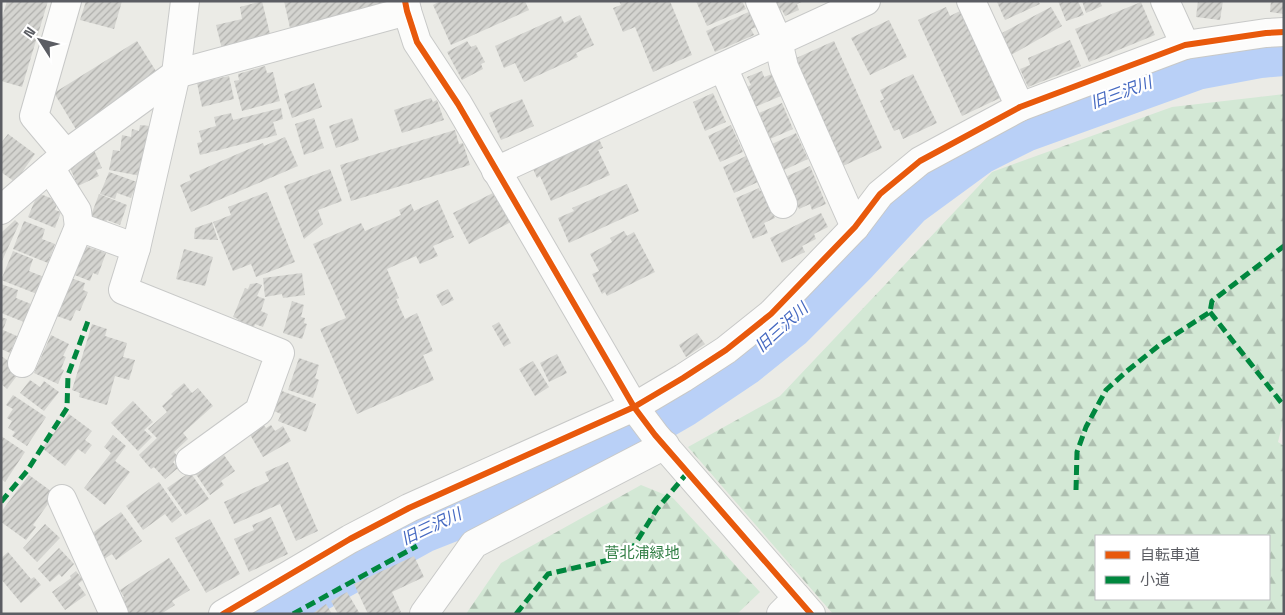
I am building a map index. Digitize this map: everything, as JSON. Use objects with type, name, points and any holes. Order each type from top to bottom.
[{"type":"street","points":[[22,363],[79,226],[77,211],[58,161],[34,116],[67,1]]},
{"type":"street","points":[[185,1],[176,74],[136,248],[123,290],[280,353],[259,411],[190,461]]},
{"type":"street","points":[[760,1],[778,42],[784,67],[855,227]]},
{"type":"street","points":[[496,171],[866,1]]},
{"type":"street","points":[[971,1],[1020,107]]},
{"type":"street","points":[[1165,1],[1185,45]]},
{"type":"street","points":[[1,210],[58,161],[176,74],[406,6],[417,42],[458,104],[634,408],[796,609]]},
{"type":"street","points":[[223,614],[350,539],[409,508],[634,408],[726,350],[771,314],[855,227],[880,194],[920,161],[1020,107],[1185,45],[1266,32],[1284,32]]},
{"type":"street","points":[[723,67],[783,204]]},
{"type":"street","points":[[79,226],[136,248]]},
{"type":"street","points":[[424,614],[474,544],[660,440]]},
{"type":"street","points":[[62,499],[114,614]]},
{"type":"green space","points":[[1284,94],[1284,418],[1278,442],[1284,446],[1284,614],[833,614],[688,447],[780,396],[992,172],[1172,107]]},
{"type":"green space","name":"菅北浦緑地","points":[[641,485],[673,498],[760,592],[737,614],[466,614],[501,563]]},
{"type":"building","points":[[7,1],[48,1],[22,87],[1,81],[1,21]]},
{"type":"building","points":[[86,1],[122,1],[114,29],[80,20]]},
{"type":"building","points":[[262,1],[271,38],[222,49],[216,25],[242,19],[240,7]]},
{"type":"building","points":[[284,1],[389,1],[389,4],[290,28]]},
{"type":"building","points":[[440,1],[525,1],[529,10],[451,45],[433,5]]},
{"type":"building","points":[[619,1],[670,1],[692,55],[653,72],[635,27],[623,32],[613,8],[621,5]]},
{"type":"building","points":[[696,1],[742,1],[746,9],[707,26]]},
{"type":"building","points":[[771,1],[804,1],[797,4],[799,10],[785,16],[782,10],[776,13]]},
{"type":"building","points":[[1038,1],[1040,4],[1005,20],[997,2]]},
{"type":"building","points":[[1058,1],[1078,1],[1084,15],[1066,21]]},
{"type":"building","points":[[1082,1],[1100,1],[1102,6],[1086,13]]},
{"type":"building","points":[[1198,1],[1223,1],[1220,20],[1196,17]]},
{"type":"building","points":[[1271,1],[1284,1],[1284,14],[1270,12]]},
{"type":"building","points":[[1141,2],[1155,35],[1089,62],[1075,29]]},
{"type":"building","points":[[946,7],[950,16],[960,11],[1000,98],[962,116],[918,20]]},
{"type":"building","points":[[1051,7],[1062,26],[1011,55],[1000,34]]},
{"type":"building","points":[[751,11],[757,27],[751,29],[754,35],[715,52],[706,31]]},
{"type":"building","points":[[580,15],[594,45],[576,53],[578,57],[524,82],[515,63],[504,68],[495,46],[561,16],[564,23]]},
{"type":"building","points":[[889,20],[907,57],[870,75],[851,38]]},
{"type":"building","points":[[1070,40],[1081,66],[1028,87],[1020,69],[1030,65],[1028,58]]},
{"type":"building","points":[[137,41],[161,79],[77,131],[54,93]]},
{"type":"building","points":[[467,41],[471,47],[476,45],[485,62],[481,64],[483,69],[462,80],[447,52]]},
{"type":"building","points":[[834,41],[882,148],[843,166],[794,59]]},
{"type":"building","points":[[265,66],[267,73],[273,72],[280,101],[242,111],[234,81],[239,80],[238,74]]},
{"type":"building","points":[[762,71],[764,77],[772,74],[781,96],[755,107],[747,87],[751,85],[747,77]]},
{"type":"building","points":[[913,74],[937,123],[903,139],[899,129],[894,131],[880,101],[884,99],[880,90]]},
{"type":"building","points":[[229,76],[234,99],[202,107],[197,83]]},
{"type":"building","points":[[314,83],[322,107],[292,118],[284,94]]},
{"type":"building","points":[[713,93],[726,122],[705,131],[693,102]]},
{"type":"building","points":[[431,98],[433,102],[437,100],[444,120],[402,133],[394,110]]},
{"type":"building","points":[[522,99],[534,126],[501,140],[489,113]]},
{"type":"building","points":[[782,103],[793,129],[770,139],[759,113]]},
{"type":"building","points":[[281,108],[283,119],[273,122],[277,135],[200,155],[197,143],[202,142],[199,131],[216,126],[214,117],[231,113],[233,120]]},
{"type":"building","points":[[314,118],[324,148],[304,155],[295,124]]},
{"type":"building","points":[[352,118],[359,140],[336,148],[329,126]]},
{"type":"building","points":[[140,125],[150,126],[141,176],[109,170],[113,150],[120,151],[122,135],[131,137],[132,129],[139,131]]},
{"type":"building","points":[[731,125],[743,152],[720,162],[708,136]]},
{"type":"building","points":[[455,130],[459,144],[463,143],[470,165],[351,201],[340,165]]},
{"type":"building","points":[[796,133],[808,159],[784,170],[772,144]]},
{"type":"building","points":[[8,134],[35,154],[15,182],[1,172],[1,143]]},
{"type":"building","points":[[285,137],[298,166],[191,212],[180,185],[191,180],[189,175],[263,143],[264,146]]},
{"type":"building","points":[[599,139],[603,148],[598,150],[610,175],[551,201],[540,176],[537,178],[533,169]]},
{"type":"building","points":[[94,150],[102,168],[96,170],[99,176],[78,186],[69,166],[79,162],[77,157]]},
{"type":"building","points":[[746,156],[758,182],[734,193],[723,167]]},
{"type":"building","points":[[810,166],[826,204],[812,210],[810,204],[799,209],[785,177]]},
{"type":"building","points":[[330,169],[342,201],[318,210],[323,224],[304,239],[284,186]]},
{"type":"building","points":[[109,172],[137,182],[131,198],[117,193],[115,199],[100,194]]},
{"type":"building","points":[[627,184],[639,211],[569,243],[558,218],[574,211],[572,208]]},
{"type":"building","points":[[759,188],[760,191],[767,189],[768,201],[775,218],[764,223],[768,233],[753,239],[736,198]]},
{"type":"building","points":[[267,192],[295,262],[256,277],[251,264],[233,271],[213,222],[231,215],[228,207]]},
{"type":"building","points":[[495,192],[511,222],[469,244],[453,213]]},
{"type":"building","points":[[38,193],[58,201],[55,210],[61,212],[55,228],[28,217]]},
{"type":"building","points":[[99,194],[127,205],[120,225],[107,220],[105,224],[90,218]]},
{"type":"building","points":[[438,200],[454,237],[433,246],[438,256],[420,264],[416,256],[387,269],[399,298],[396,299],[405,319],[417,313],[433,351],[423,355],[434,380],[357,414],[320,329],[346,318],[313,244],[361,223],[365,231],[401,215],[399,210],[411,204],[414,211]]},
{"type":"building","points":[[821,213],[828,227],[814,234],[816,239],[802,246],[805,252],[782,263],[770,238]]},
{"type":"building","points":[[15,220],[19,224],[1,263],[1,233]]},
{"type":"building","points":[[24,221],[45,229],[42,239],[55,244],[48,263],[13,249]]},
{"type":"building","points":[[212,222],[218,240],[194,239],[195,228]]},
{"type":"building","points":[[624,231],[627,236],[634,232],[655,272],[607,296],[605,292],[602,294],[592,274],[599,271],[590,254],[612,242],[610,238]]},
{"type":"building","points":[[82,245],[106,253],[98,275],[93,273],[90,281],[72,274]]},
{"type":"building","points":[[184,249],[213,257],[205,286],[176,279]]},
{"type":"building","points":[[13,251],[33,259],[29,271],[44,277],[37,294],[1,280]]},
{"type":"building","points":[[302,273],[305,295],[283,298],[282,294],[265,297],[263,278]]},
{"type":"building","points":[[68,277],[85,283],[83,290],[88,292],[80,311],[76,310],[71,321],[54,315]]},
{"type":"building","points":[[257,283],[262,285],[257,296],[265,299],[261,311],[268,314],[263,327],[255,324],[252,333],[235,326],[238,319],[233,317],[245,288],[248,289],[250,284]]},
{"type":"building","points":[[1,284],[18,290],[16,298],[31,304],[24,322],[1,313]]},
{"type":"building","points":[[448,289],[454,300],[442,306],[436,295]]},
{"type":"building","points":[[292,301],[304,305],[301,317],[305,318],[304,323],[307,324],[302,339],[283,333]]},
{"type":"building","points":[[1,317],[7,319],[3,330],[17,336],[10,353],[1,349]]},
{"type":"building","points":[[499,322],[511,343],[504,347],[492,326]]},
{"type":"building","points":[[92,324],[107,329],[105,336],[127,343],[123,357],[135,360],[129,380],[115,376],[107,405],[79,397],[80,393],[72,390]]},
{"type":"building","points":[[697,333],[705,344],[686,357],[679,345]]},
{"type":"building","points":[[51,335],[69,344],[63,356],[66,357],[61,369],[64,370],[58,384],[34,373]]},
{"type":"building","points":[[557,354],[567,373],[549,382],[540,363]]},
{"type":"building","points":[[1,356],[10,362],[8,365],[19,373],[7,389],[1,384]]},
{"type":"building","points":[[299,358],[319,365],[315,378],[319,380],[313,398],[288,390]]},
{"type":"building","points":[[533,361],[549,387],[535,396],[519,369]]},
{"type":"building","points":[[30,380],[40,387],[44,381],[59,392],[44,411],[20,393]]},
{"type":"building","points":[[184,383],[192,393],[198,388],[213,406],[183,433],[188,439],[174,452],[178,457],[173,462],[178,468],[165,479],[154,467],[151,469],[139,455],[157,438],[148,429],[167,412],[162,406],[173,396],[171,394]]},
{"type":"building","points":[[282,391],[316,404],[306,432],[278,421],[281,414],[274,411]]},
{"type":"building","points":[[13,395],[46,417],[27,446],[12,436],[15,432],[8,428],[12,421],[7,418],[13,409],[6,405]]},
{"type":"building","points":[[133,401],[153,422],[144,430],[152,437],[138,451],[111,423]]},
{"type":"building","points":[[69,414],[92,431],[85,440],[92,445],[85,454],[78,449],[65,466],[42,448]]},
{"type":"building","points":[[263,424],[266,428],[271,425],[275,431],[283,426],[291,441],[263,457],[249,433]]},
{"type":"building","points":[[113,435],[126,446],[115,461],[130,472],[105,505],[84,488],[111,453],[104,447]]},
{"type":"building","points":[[1,436],[25,452],[5,482],[1,479]]},
{"type":"building","points":[[224,455],[235,471],[221,481],[224,485],[210,495],[193,470],[207,461],[209,465]]},
{"type":"building","points":[[288,462],[318,531],[296,541],[280,504],[234,524],[224,502],[269,481],[265,472]]},
{"type":"building","points":[[190,472],[209,499],[186,515],[167,488]]},
{"type":"building","points":[[29,475],[55,494],[33,525],[36,527],[26,540],[1,522],[1,512]]},
{"type":"building","points":[[159,482],[182,515],[172,523],[165,514],[143,530],[126,506]]},
{"type":"building","points":[[121,512],[142,541],[116,560],[112,554],[104,559],[87,537]]},
{"type":"building","points":[[271,517],[288,554],[249,572],[234,539],[254,530],[252,525]]},
{"type":"building","points":[[210,519],[240,574],[206,593],[175,538]]},
{"type":"building","points":[[45,524],[60,538],[37,562],[23,548]]},
{"type":"building","points":[[59,548],[74,564],[62,577],[59,574],[50,582],[38,569]]},
{"type":"building","points":[[8,552],[31,579],[34,577],[41,585],[21,603],[1,579],[1,558]]},
{"type":"building","points":[[414,556],[424,577],[392,592],[401,612],[398,614],[368,614],[354,584]]},
{"type":"building","points":[[169,558],[190,590],[172,601],[175,605],[161,614],[130,614],[121,599],[124,597],[120,590]]},
{"type":"building","points":[[76,571],[83,580],[78,584],[86,595],[65,610],[52,592],[71,578],[70,576]]},
{"type":"building","points":[[347,592],[360,614],[338,614],[331,601]]},
{"type":"building","points":[[326,604],[332,614],[312,614]]},
{"type":"waterway","name":"旧三沢川","points":[[270,614],[422,527],[556,474],[681,402],[742,361],[788,324],[853,259],[907,201],[978,149],[1024,126],[1196,64],[1260,52],[1284,50]]},
{"type":"marked path","points":[[1076,490],[1077,452],[1086,427],[1106,390],[1162,343],[1210,312],[1212,301],[1284,246]]},
{"type":"marked path","points":[[1210,312],[1284,406]]},
{"type":"marked path","points":[[1,502],[27,471],[67,408],[68,375],[88,321]]},
{"type":"marked path","points":[[516,614],[548,574],[609,560],[632,549],[657,509],[688,472]]},
{"type":"marked path","points":[[293,614],[417,546]]},
{"type":"cycle path","points":[[405,1],[417,42],[458,104],[634,407],[655,435],[811,614]]},
{"type":"cycle path","points":[[223,614],[350,539],[409,508],[634,407],[683,378],[726,350],[771,314],[855,227],[880,194],[920,161],[1020,107],[1185,45],[1284,32]]}]
